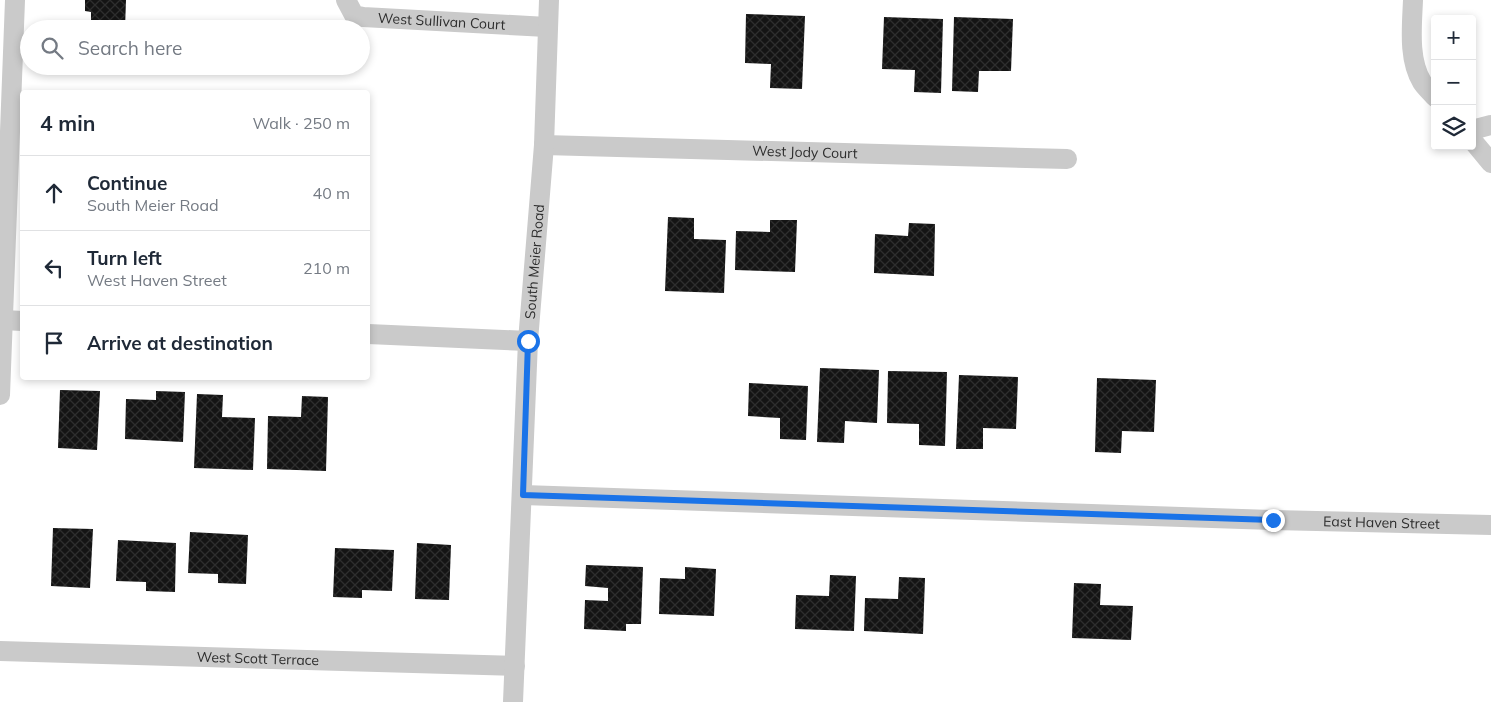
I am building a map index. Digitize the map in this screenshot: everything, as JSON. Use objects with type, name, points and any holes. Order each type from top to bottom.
[{"type":"street","points":[[0,395],[13,321],[16,0]]},
{"type":"street","name":"West Sullivan Court","points":[[346,0],[354,15],[363,17],[547,27]]},
{"type":"street","name":"South Meier Road","points":[[513,702],[528,341],[544,145],[549,0]]},
{"type":"street","points":[[1413,0],[1412,36],[1414,58],[1422,82],[1431,92]]},
{"type":"street","points":[[1476,129],[1491,125]]},
{"type":"street","name":"West Jody Court","points":[[544,145],[1067,159]]},
{"type":"street","points":[[1476,145],[1491,163]]},
{"type":"street","points":[[370,334],[528,341]]},
{"type":"street","name":"East Haven Street","points":[[523,495],[1273,520],[1491,524]]},
{"type":"street","name":"West Scott Terrace","points":[[0,651],[514,666]]},
{"type":"building","points":[[85,0],[126,0],[125,20],[91,20],[91,12],[85,11]]},
{"type":"building","points":[[746,14],[805,16],[802,89],[770,88],[771,64],[745,63]]},
{"type":"building","points":[[884,17],[943,19],[941,93],[914,92],[915,70],[882,69]]},
{"type":"building","points":[[954,17],[1013,19],[1011,71],[979,71],[978,92],[952,91]]},
{"type":"building","points":[[668,217],[694,218],[694,239],[726,240],[724,293],[665,291]]},
{"type":"building","points":[[770,220],[797,220],[795,272],[735,270],[736,231],[770,232]]},
{"type":"building","points":[[909,223],[935,224],[934,276],[874,273],[875,234],[908,236]]},
{"type":"building","points":[[820,368],[879,370],[877,423],[845,421],[844,443],[817,442]]},
{"type":"building","points":[[888,371],[947,372],[945,446],[919,445],[919,424],[887,423]]},
{"type":"building","points":[[959,375],[1018,377],[1016,429],[983,428],[983,449],[956,449]]},
{"type":"building","points":[[1097,378],[1156,380],[1154,432],[1122,431],[1121,453],[1095,452]]},
{"type":"building","points":[[749,383],[808,386],[806,440],[780,439],[780,418],[748,416]]},
{"type":"building","points":[[60,390],[100,391],[97,450],[58,448]]},
{"type":"building","points":[[156,391],[185,392],[183,442],[125,439],[126,399],[156,400]]},
{"type":"building","points":[[197,394],[223,395],[222,417],[255,418],[253,470],[194,468]]},
{"type":"building","points":[[302,396],[328,397],[326,471],[267,469],[268,416],[301,417]]},
{"type":"building","points":[[53,528],[93,529],[90,588],[51,586]]},
{"type":"building","points":[[190,532],[248,535],[246,584],[218,583],[218,574],[188,573]]},
{"type":"building","points":[[118,540],[176,543],[175,592],[146,591],[146,582],[116,581]]},
{"type":"building","points":[[417,543],[451,545],[449,600],[415,599]]},
{"type":"building","points":[[335,548],[394,550],[392,591],[362,590],[362,598],[333,597]]},
{"type":"building","points":[[586,565],[643,567],[641,624],[626,624],[626,631],[584,629],[585,600],[608,601],[608,588],[585,586]]},
{"type":"building","points":[[685,567],[716,569],[714,616],[659,614],[660,578],[685,579]]},
{"type":"building","points":[[830,575],[856,576],[854,631],[795,629],[796,595],[829,596]]},
{"type":"building","points":[[899,577],[925,578],[923,634],[864,631],[865,598],[898,599]]},
{"type":"building","points":[[1074,583],[1101,584],[1100,605],[1133,606],[1131,640],[1072,638]]},
{"type":"route","points":[[528,341],[523,495],[1273,520]]}]
